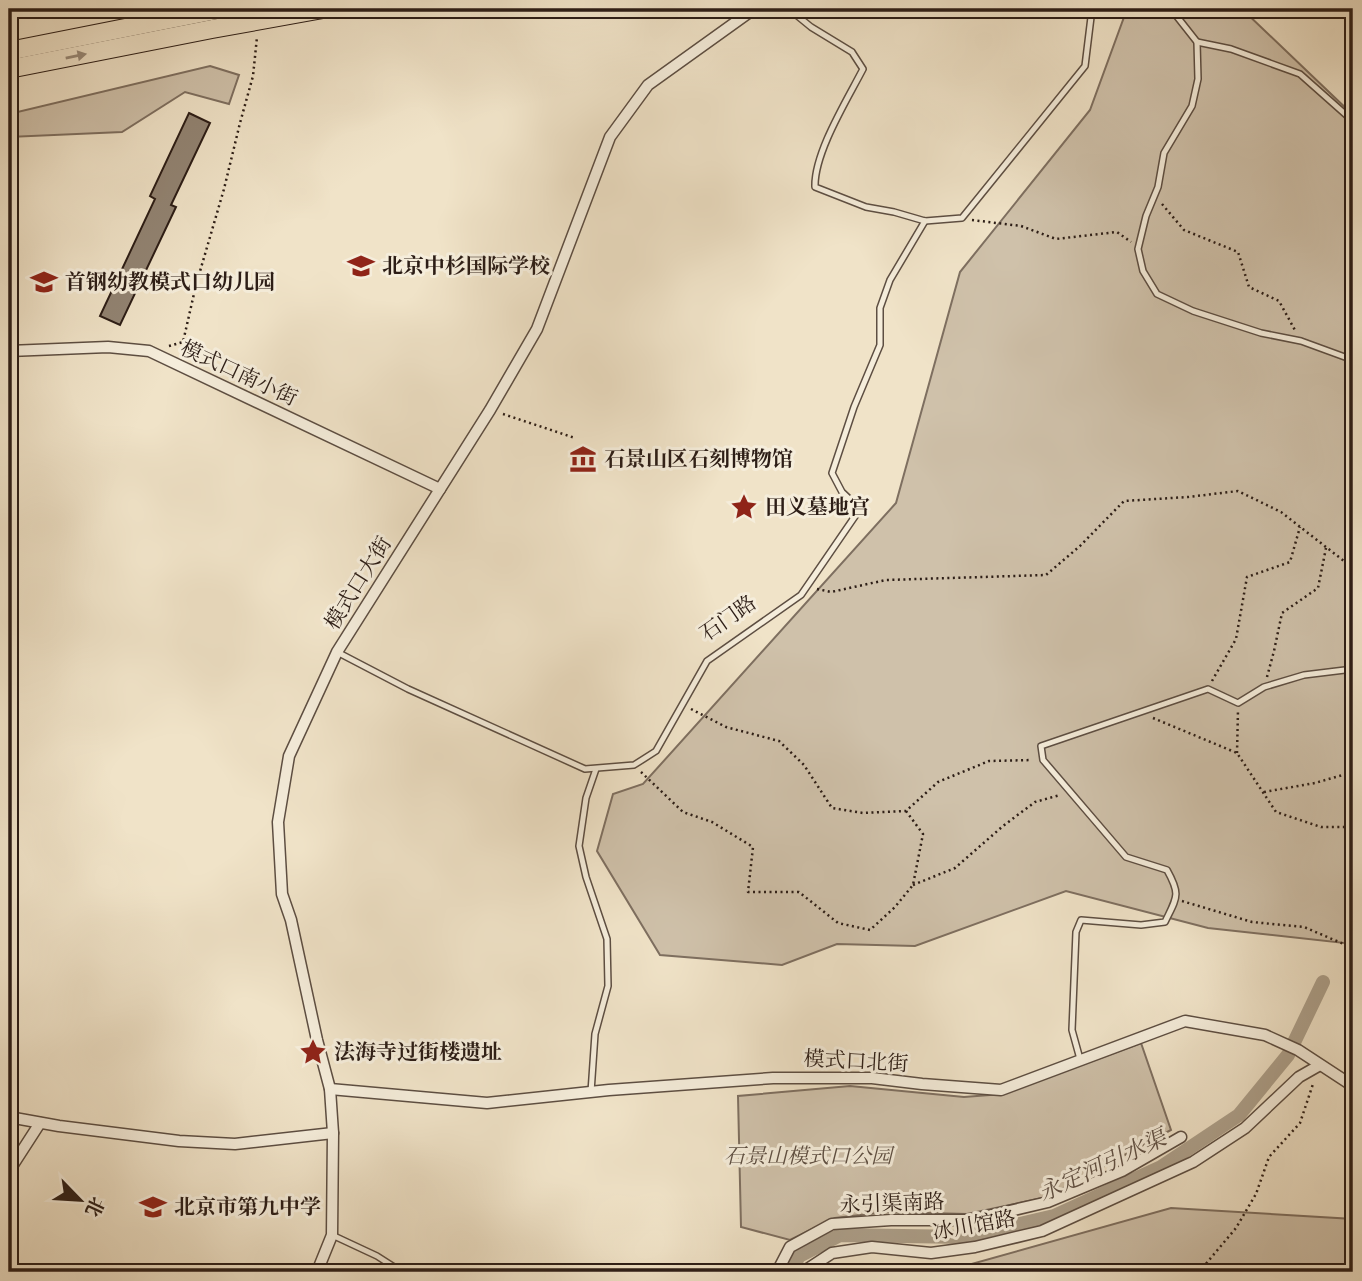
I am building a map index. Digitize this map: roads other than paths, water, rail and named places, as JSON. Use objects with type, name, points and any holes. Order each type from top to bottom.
[{"type":"highway","points":[[9,51],[218,9]]},
{"type":"highway","points":[[9,69],[323,9]]},
{"type":"street","points":[[212,29],[218,9]]},
{"type":"street","name":"模式口大街","points":[[317,1272],[332,1235],[333,1133],[330,1089],[291,920],[282,894],[278,822],[289,756],[337,652],[489,410],[537,328],[610,137],[648,85],[754,9]]},
{"type":"street","name":"模式口南小街","points":[[9,351],[108,347],[149,351],[440,489]]},
{"type":"street","name":"模式口北街","points":[[330,1089],[486,1103],[773,1077],[872,1078],[1000,1090],[1185,1021],[1265,1035],[1298,1050],[1353,1086]]},
{"type":"street","name":"冰川馆路","points":[[803,1272],[832,1253],[872,1247],[931,1253],[975,1247],[1042,1231],[1193,1162],[1245,1128],[1299,1076],[1320,1065]]},
{"type":"street","points":[[9,1117],[40,1124],[179,1141],[235,1144],[333,1133]]},
{"type":"street","points":[[9,1171],[40,1124]]},
{"type":"street","name":"永引渠南路","points":[[777,1272],[790,1247],[832,1224],[891,1220],[971,1220],[1048,1202],[1122,1171],[1181,1137]]},
{"type":"lane","points":[[789,9],[811,27],[852,52],[863,69],[829,137],[815,175],[815,187],[866,207],[925,221],[962,218],[1085,66],[1091,9]]},
{"type":"lane","points":[[1171,9],[1197,42],[1198,79],[1192,106],[1164,153],[1158,187],[1146,216],[1138,249],[1143,271],[1157,294],[1204,315],[1261,333],[1301,341],[1353,360]]},
{"type":"lane","points":[[1197,42],[1231,49],[1300,74],[1353,121]]},
{"type":"lane","name":"石门路","points":[[596,769],[634,765],[656,751],[707,661],[801,595],[860,509],[842,492],[832,473],[854,407],[880,345],[880,308],[890,280],[925,221]]},
{"type":"lane","points":[[337,652],[408,689],[586,769],[596,769],[586,799],[579,846],[586,877],[607,939],[608,986],[595,1034],[591,1092]]},
{"type":"lane","points":[[1080,1060],[1072,1030],[1076,932],[1081,920],[1141,925],[1165,922],[1176,899],[1176,886],[1167,870],[1126,856],[1043,760],[1041,746],[1208,690],[1238,703],[1264,687],[1304,675],[1353,669]]},
{"type":"lane","points":[[332,1235],[377,1256],[402,1272]]},
{"type":"waterway","name":"永定河引水渠","points":[[790,1272],[799,1256],[840,1235],[965,1237],[1054,1216],[1161,1167],[1239,1115],[1288,1055],[1323,982]]},
{"type":"place","name":"北京中杉国际学校","points":[[361,266]]},
{"type":"place","name":"首钢幼教模式口幼儿园","points":[[44,282]]},
{"type":"place","name":"石景山区石刻博物馆","points":[[583,459]]},
{"type":"place","name":"田义墓地宫","points":[[744,507]]},
{"type":"place","name":"法海寺过街楼遗址","points":[[313,1052]]},
{"type":"place","name":"北京市第九中学","points":[[153,1207]]},
{"type":"park label","name":"石景山模式口公园","points":[[808,1156]]}]
